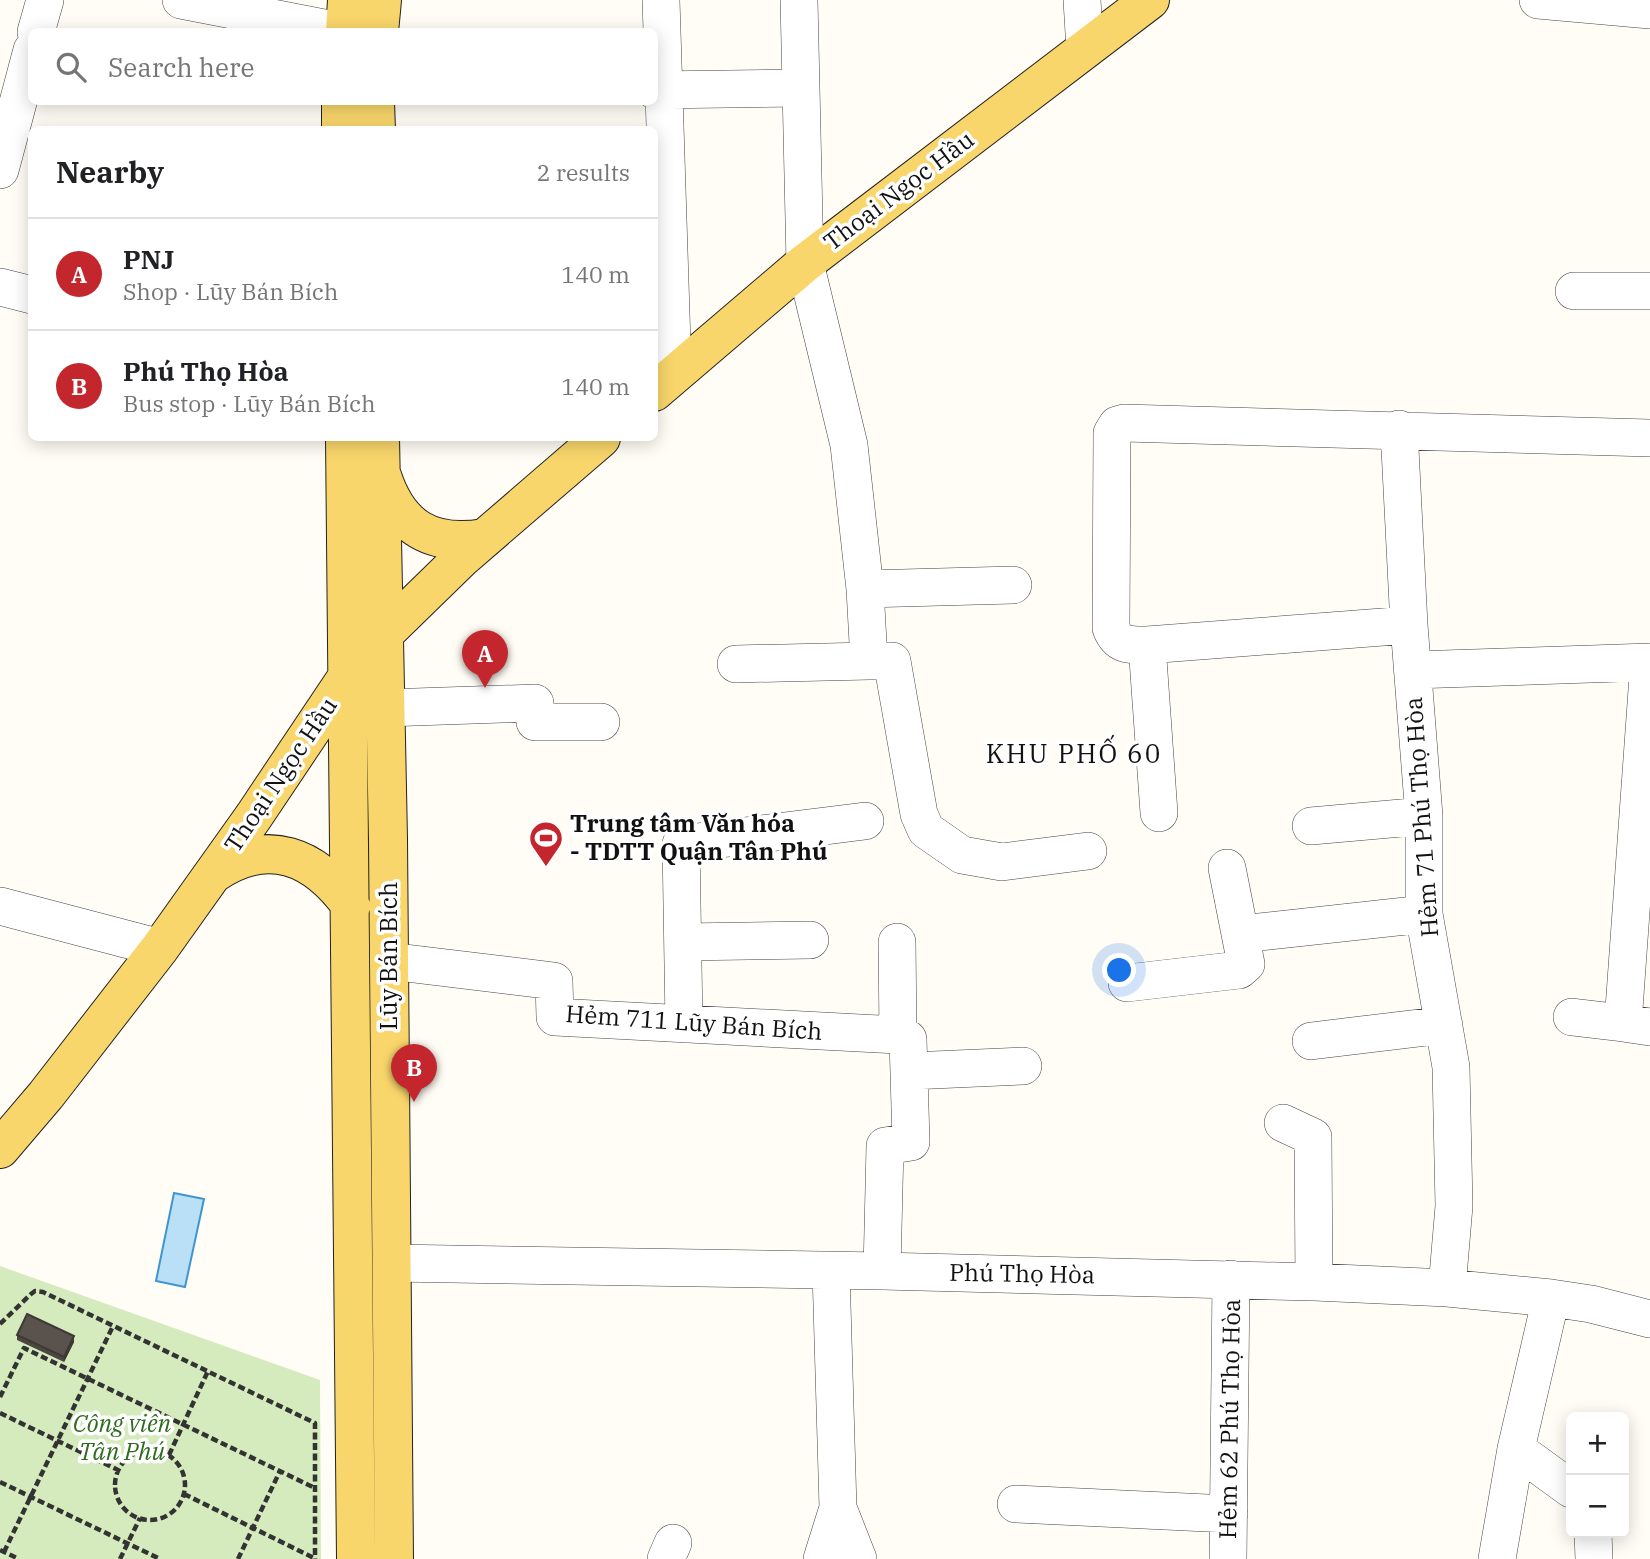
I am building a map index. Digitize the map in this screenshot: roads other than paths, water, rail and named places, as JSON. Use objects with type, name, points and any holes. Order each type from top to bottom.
[{"type":"main road","points":[[344,28],[347,0]]},
{"type":"main road","points":[[379,28],[382,0]]},
{"type":"main road","name":"Thoại Ngọc Hầu","points":[[664,384],[805,263],[1150,0]]},
{"type":"main road","points":[[341,105],[341,126]]},
{"type":"main road","points":[[375,105],[376,126]]},
{"type":"main road","name":"Lũy Bán Bích","points":[[345,441],[356,1559]]},
{"type":"main road","name":"Thoại Ngọc Hầu","points":[[0,1149],[54,1085],[160,948],[254,816],[349,674],[384,634],[485,538],[598,441]]},
{"type":"main road","points":[[380,454],[395,506],[419,531],[450,541],[485,538]]},
{"type":"main road","name":"Lũy Bán Bích","points":[[380,454],[389,961],[394,1559]]},
{"type":"main road","points":[[213,874],[229,863],[245,858],[273,855],[296,858],[323,874],[351,906]]},
{"type":"street","points":[[37,28],[45,0]]},
{"type":"street","points":[[181,0],[324,28]]},
{"type":"street","points":[[661,0],[659,90],[664,384]]},
{"type":"street","points":[[799,0],[805,263],[849,445],[869,661]]},
{"type":"street","points":[[1082,0],[1085,49]]},
{"type":"street","points":[[1538,0],[1650,10]]},
{"type":"street","points":[[0,170],[28,65]]},
{"type":"street","points":[[659,90],[800,88]]},
{"type":"street","points":[[0,287],[28,294]]},
{"type":"street","points":[[1574,291],[1650,290]]},
{"type":"street","points":[[1409,625],[1125,645],[1115,638],[1111,628],[1112,433],[1117,425],[1399,429],[1650,438]]},
{"type":"street","name":"Hẻm 71 Phú Thọ Hòa","points":[[1399,429],[1409,625],[1424,816],[1424,914],[1451,1067],[1454,1206],[1447,1288]]},
{"type":"street","points":[[864,589],[1013,585]]},
{"type":"street","points":[[1147,645],[1159,813]]},
{"type":"street","points":[[736,664],[892,661],[919,814],[926,830],[962,855],[1002,863],[1088,851]]},
{"type":"street","points":[[1413,670],[1650,662],[1636,1025],[1572,1017]]},
{"type":"street","points":[[385,708],[535,702],[535,722],[601,722]]},
{"type":"street","points":[[1311,827],[1424,816]]},
{"type":"street","points":[[684,1024],[681,844],[865,821]]},
{"type":"street","points":[[1128,983],[1239,970],[1246,964],[1227,868]]},
{"type":"street","points":[[0,906],[160,948]]},
{"type":"street","points":[[1241,934],[1424,914]]},
{"type":"street","points":[[683,942],[810,940]]},
{"type":"street","points":[[882,1271],[885,1146],[911,1142],[908,1039],[898,1035],[897,942]]},
{"type":"street","name":"Hẻm 711 Lũy Bán Bích","points":[[389,961],[554,981],[555,1017],[898,1035]]},
{"type":"street","points":[[1311,1041],[1444,1025]]},
{"type":"street","points":[[910,1071],[1023,1066]]},
{"type":"street","points":[[1283,1123],[1313,1137],[1314,1282]]},
{"type":"street","name":"Phú Thọ Hòa","points":[[392,1263],[1314,1282],[1447,1288],[1551,1298],[1591,1304],[1650,1319]]},
{"type":"street","points":[[822,1559],[838,1508],[831,1271]]},
{"type":"street","name":"Hẻm 62 Phú Thọ Hòa","points":[[1228,1559],[1231,1279]]},
{"type":"street","points":[[1497,1559],[1516,1449],[1551,1298]]},
{"type":"street","points":[[1516,1449],[1566,1485]]},
{"type":"street","points":[[1016,1504],[1229,1514]]},
{"type":"street","points":[[838,1508],[858,1559]]},
{"type":"street","points":[[1593,1538],[1594,1559]]},
{"type":"water","points":[[174,1193],[204,1199],[185,1287],[156,1281]]},
{"type":"place","name":"PNJ","points":[[485,688]]},
{"type":"place","name":"Trung tâm Văn hóa - TDTT Quận Tân Phú","points":[[546,868]]},
{"type":"place","name":"Phú Thọ Hòa","points":[[414,1102]]},
{"type":"district","name":"KHU PHỐ 60","points":[[1074,754]]},
{"type":"park label","name":"Công viên Tân Phú","points":[[122,1438]]}]
